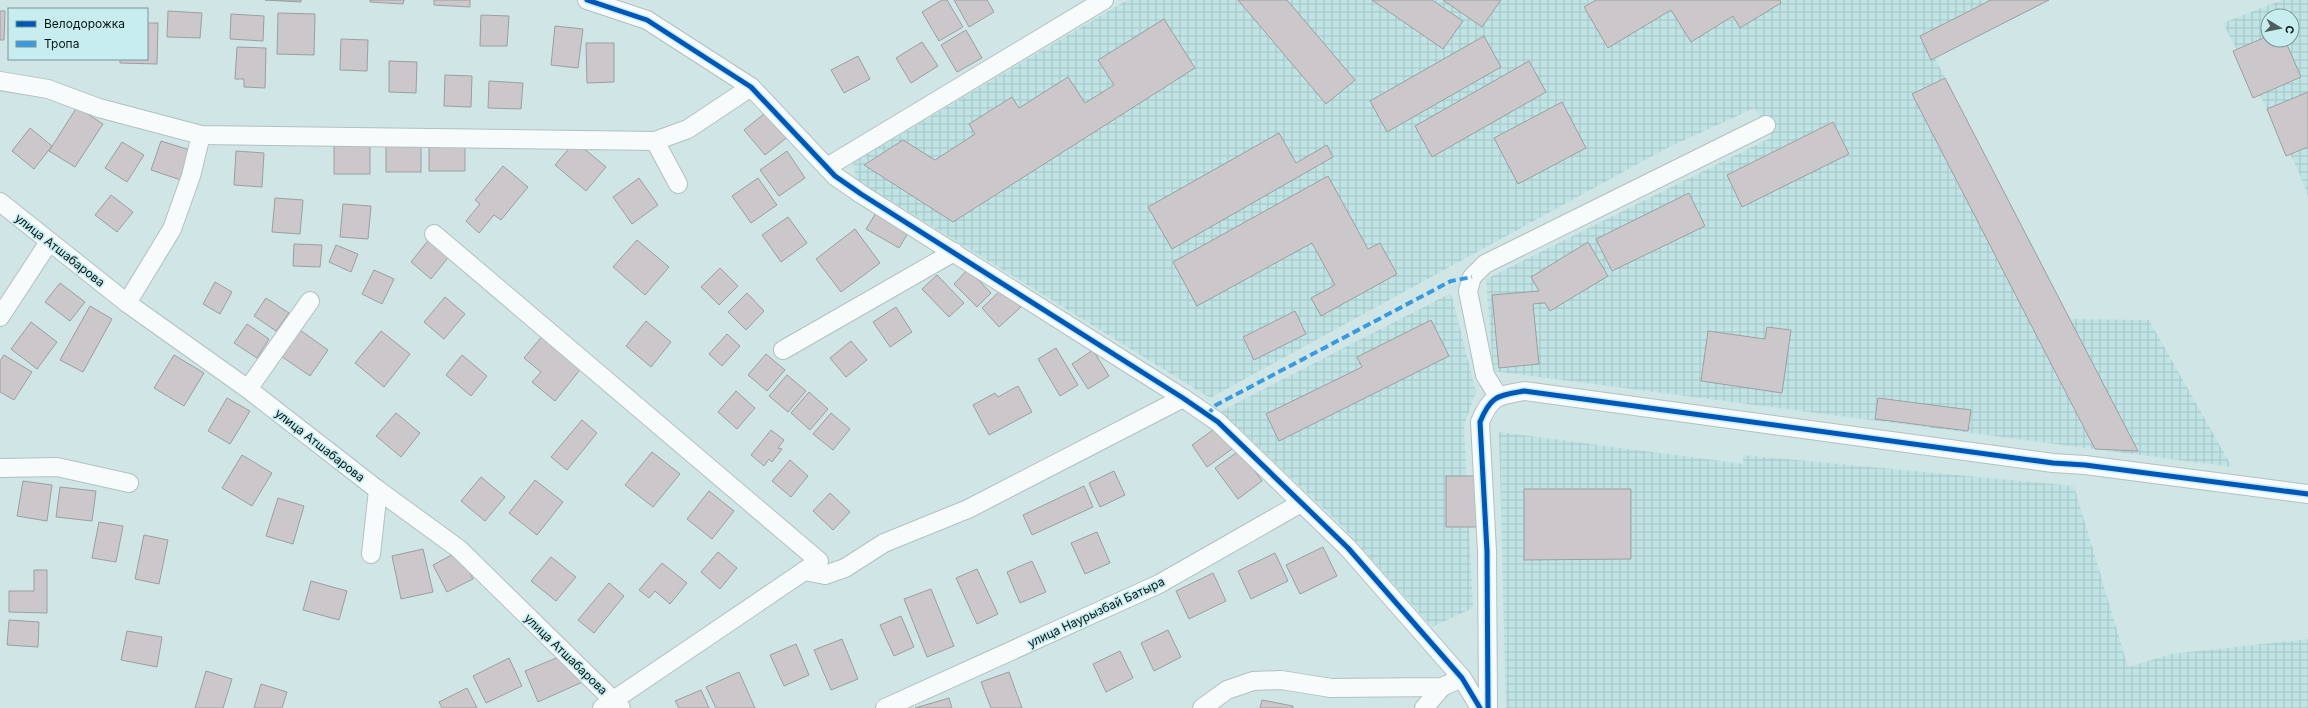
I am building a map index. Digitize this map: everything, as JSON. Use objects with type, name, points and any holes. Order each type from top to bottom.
[{"type":"street","points":[[587,0],[647,20],[752,87],[835,176],[1183,398],[1218,422],[1348,548],[1462,678],[1477,699],[1480,708]]},
{"type":"street","points":[[827,167],[1104,0]]},
{"type":"street","points":[[0,81],[48,89],[99,108],[201,135],[655,141],[688,129],[752,87]]},
{"type":"street","points":[[1498,396],[1484,375],[1468,291],[1472,277],[1486,264],[1766,125]]},
{"type":"street","points":[[127,303],[172,229],[191,176],[201,135]]},
{"type":"street","points":[[655,141],[678,184]]},
{"type":"street","name":"улица Атшабарова","points":[[0,202],[127,303],[248,388],[378,490],[459,549],[612,706]]},
{"type":"street","points":[[434,234],[819,560],[612,706]]},
{"type":"street","points":[[0,317],[49,242]]},
{"type":"street","points":[[783,350],[954,252]]},
{"type":"street","points":[[248,388],[310,301]]},
{"type":"street","points":[[1488,708],[1486,551],[1480,422],[1487,405],[1498,396],[1524,391],[2045,462],[2085,465],[2308,494]]},
{"type":"street","points":[[804,571],[826,575],[845,568],[884,543],[968,509],[1183,398]]},
{"type":"street","points":[[0,468],[57,467],[129,483]]},
{"type":"street","points":[[371,554],[378,490]]},
{"type":"street","name":"улица Наурызбай Батыра","points":[[885,708],[1159,584],[1301,503]]},
{"type":"street","points":[[1424,708],[1442,688],[1462,678]]},
{"type":"street","points":[[1202,708],[1227,690],[1253,681],[1281,680],[1331,688],[1442,688]]},
{"type":"shaded area","points":[[1127,0],[2039,0],[1934,56],[2068,319],[2149,320],[2232,467],[1493,371],[1486,279],[1772,137],[1755,108],[1667,148],[1210,398],[856,179],[853,163]]},
{"type":"shaded area","points":[[2282,0],[2308,0],[2308,196],[2298,170],[2223,23],[2260,9],[2260,48],[2300,48],[2300,8],[2261,8]]},
{"type":"shaded area","points":[[1451,293],[1476,392],[1464,425],[1473,608],[1432,627],[1344,528],[1221,411]]},
{"type":"shaded area","points":[[1499,432],[1744,464],[1742,455],[2074,486],[2128,667],[2171,654],[2308,639],[2308,708],[1506,708]]},
{"type":"building","points":[[265,0],[301,0],[301,2]]},
{"type":"building","points":[[370,0],[404,0],[403,4],[370,2]]},
{"type":"building","points":[[434,0],[470,0],[470,7],[434,5]]},
{"type":"building","points":[[942,0],[947,0],[963,27],[939,41],[922,12]]},
{"type":"building","points":[[954,0],[987,0],[994,12],[969,27]]},
{"type":"building","points":[[1238,0],[1287,0],[1355,80],[1326,104]]},
{"type":"building","points":[[1372,0],[1432,0],[1463,21],[1443,49]]},
{"type":"building","points":[[1443,0],[1501,0],[1482,27]]},
{"type":"building","points":[[1596,0],[1780,0],[1781,3],[1740,28],[1733,16],[1691,42],[1671,10],[1608,48],[1584,7]]},
{"type":"building","points":[[1991,0],[2049,0],[1931,60],[1920,36]]},
{"type":"building","points":[[0,11],[5,11],[4,40],[0,40]]},
{"type":"building","points":[[168,11],[202,13],[200,38],[167,37]]},
{"type":"building","points":[[278,13],[315,14],[314,55],[277,54]]},
{"type":"building","points":[[231,14],[264,16],[263,41],[230,39]]},
{"type":"building","points":[[481,15],[509,16],[507,46],[480,46]]},
{"type":"building","points":[[1164,19],[1195,68],[953,222],[864,165],[903,140],[935,160],[975,134],[969,124],[1012,97],[1019,108],[1068,77],[1085,103],[1114,85],[1098,60]]},
{"type":"building","points":[[148,23],[158,23],[157,64],[120,63],[120,60],[148,60]]},
{"type":"building","points":[[555,26],[583,29],[578,68],[551,65]]},
{"type":"building","points":[[966,30],[982,58],[957,72],[941,45]]},
{"type":"building","points":[[1484,36],[1501,67],[1387,132],[1370,101]]},
{"type":"building","points":[[341,39],[368,40],[367,71],[340,70]]},
{"type":"building","points":[[2260,39],[2260,48],[2288,48],[2301,77],[2253,98],[2233,51]]},
{"type":"building","points":[[922,42],[938,66],[911,83],[896,58]]},
{"type":"building","points":[[586,43],[614,43],[614,82],[587,83]]},
{"type":"building","points":[[237,47],[266,48],[265,88],[244,87],[244,79],[235,79]]},
{"type":"building","points":[[858,56],[870,79],[844,93],[831,70]]},
{"type":"building","points":[[389,61],[417,62],[416,93],[389,92]]},
{"type":"building","points":[[1529,61],[1546,92],[1432,157],[1415,126]]},
{"type":"building","points":[[445,75],[472,76],[471,107],[444,106]]},
{"type":"building","points":[[1945,78],[2138,451],[2095,449],[1912,94]]},
{"type":"building","points":[[489,81],[523,83],[521,109],[488,108]]},
{"type":"building","points":[[2308,92],[2308,147],[2286,156],[2267,109]]},
{"type":"building","points":[[1562,102],[1586,148],[1518,184],[1494,138]]},
{"type":"building","points":[[77,107],[103,124],[75,167],[49,151]]},
{"type":"building","points":[[769,110],[790,135],[765,155],[744,130]]},
{"type":"building","points":[[1833,122],[1849,154],[1742,207],[1727,175]]},
{"type":"building","points":[[30,128],[52,146],[34,169],[12,151]]},
{"type":"building","points":[[1279,133],[1296,163],[1327,145],[1333,157],[1172,249],[1148,207]]},
{"type":"building","points":[[161,141],[193,151],[184,181],[151,170]]},
{"type":"building","points":[[575,141],[606,167],[586,191],[555,165]]},
{"type":"building","points":[[122,142],[144,155],[127,182],[105,168]]},
{"type":"building","points":[[429,143],[465,144],[465,171],[429,171]]},
{"type":"building","points":[[386,145],[421,145],[421,172],[386,172]]},
{"type":"building","points":[[334,146],[370,146],[370,174],[334,174]]},
{"type":"building","points":[[236,151],[264,153],[262,187],[234,185]]},
{"type":"building","points":[[787,151],[805,178],[779,196],[760,170]]},
{"type":"building","points":[[503,166],[528,187],[501,220],[494,215],[479,233],[466,221],[480,204],[475,200]]},
{"type":"building","points":[[1328,176],[1368,249],[1380,243],[1397,274],[1321,316],[1311,298],[1335,285],[1312,243],[1197,306],[1173,262]]},
{"type":"building","points":[[639,178],[658,205],[632,224],[613,197]]},
{"type":"building","points":[[758,178],[777,205],[751,223],[732,196]]},
{"type":"building","points":[[1689,193],[1705,226],[1612,271],[1596,239]]},
{"type":"building","points":[[111,195],[133,212],[117,232],[95,215]]},
{"type":"building","points":[[275,198],[303,200],[300,234],[272,232]]},
{"type":"building","points":[[343,204],[371,206],[368,239],[340,237]]},
{"type":"building","points":[[879,208],[911,228],[899,248],[866,229]]},
{"type":"building","points":[[788,217],[807,243],[781,262],[762,235]]},
{"type":"building","points":[[855,229],[880,263],[841,292],[816,259]]},
{"type":"building","points":[[431,237],[451,254],[431,279],[411,262]]},
{"type":"building","points":[[637,240],[669,267],[645,295],[613,267]]},
{"type":"building","points":[[1588,242],[1608,276],[1550,311],[1545,303],[1533,304],[1539,364],[1499,368],[1492,295],[1539,291],[1531,277]]},
{"type":"building","points":[[294,244],[322,245],[320,267],[293,266]]},
{"type":"building","points":[[336,245],[358,254],[351,272],[329,262]]},
{"type":"building","points":[[720,268],[738,286],[719,305],[701,287]]},
{"type":"building","points":[[968,269],[991,293],[977,307],[954,284]]},
{"type":"building","points":[[374,270],[394,279],[382,304],[362,294]]},
{"type":"building","points":[[937,275],[964,303],[949,317],[922,289]]},
{"type":"building","points":[[215,282],[232,292],[220,314],[203,304]]},
{"type":"building","points":[[60,283],[85,302],[70,321],[45,302]]},
{"type":"building","points":[[1003,288],[1021,307],[999,327],[982,308]]},
{"type":"building","points":[[747,293],[764,311],[746,330],[728,312]]},
{"type":"building","points":[[445,297],[465,314],[444,339],[424,322]]},
{"type":"building","points":[[266,298],[289,313],[276,331],[254,316]]},
{"type":"building","points":[[90,306],[112,319],[83,372],[60,360]]},
{"type":"building","points":[[896,307],[912,332],[890,347],[873,322]]},
{"type":"building","points":[[1295,311],[1306,334],[1254,360],[1243,337]]},
{"type":"building","points":[[1431,320],[1449,356],[1279,441],[1266,414],[1362,367],[1357,357]]},
{"type":"building","points":[[646,321],[671,342],[651,367],[626,346]]},
{"type":"building","points":[[31,322],[57,342],[37,369],[11,349]]},
{"type":"building","points":[[247,324],[269,339],[257,358],[234,343]]},
{"type":"building","points":[[1767,327],[1791,330],[1782,393],[1701,381],[1708,331],[1765,339]]},
{"type":"building","points":[[300,330],[328,350],[310,376],[281,356]]},
{"type":"building","points":[[381,331],[410,354],[384,387],[355,363]]},
{"type":"building","points":[[544,334],[583,366],[555,401],[532,382],[541,372],[524,358]]},
{"type":"building","points":[[727,334],[740,346],[722,366],[709,354]]},
{"type":"building","points":[[851,341],[867,360],[846,377],[830,358]]},
{"type":"building","points":[[1056,348],[1078,385],[1060,396],[1038,359]]},
{"type":"building","points":[[1093,350],[1109,376],[1088,389],[1072,364]]},
{"type":"building","points":[[766,354],[785,370],[767,391],[748,375]]},
{"type":"building","points":[[4,355],[32,372],[14,400],[0,392],[0,361]]},
{"type":"building","points":[[174,355],[204,373],[184,406],[154,388]]},
{"type":"building","points":[[462,355],[487,376],[471,396],[446,375]]},
{"type":"building","points":[[787,375],[806,391],[788,412],[769,396]]},
{"type":"building","points":[[1018,386],[1032,412],[989,435],[973,405],[995,393],[998,397]]},
{"type":"building","points":[[736,391],[755,408],[737,429],[718,412]]},
{"type":"building","points":[[809,392],[828,409],[810,430],[791,413]]},
{"type":"building","points":[[227,398],[250,411],[230,444],[208,431]]},
{"type":"building","points":[[1878,398],[1971,410],[1968,431],[1875,419]]},
{"type":"building","points":[[396,413],[420,433],[401,457],[376,436]]},
{"type":"building","points":[[831,413],[850,429],[833,450],[813,434]]},
{"type":"building","points":[[582,420],[597,433],[567,470],[551,457]]},
{"type":"building","points":[[1217,427],[1232,449],[1207,467],[1192,445]]},
{"type":"building","points":[[771,430],[784,440],[778,448],[782,449],[772,462],[769,459],[764,466],[751,455]]},
{"type":"building","points":[[1240,450],[1262,481],[1238,499],[1215,468]]},
{"type":"building","points":[[652,452],[680,474],[653,507],[625,485]]},
{"type":"building","points":[[242,455],[272,473],[252,506],[222,488]]},
{"type":"building","points":[[790,460],[808,476],[791,497],[772,481]]},
{"type":"building","points":[[1114,471],[1125,495],[1100,507],[1089,483]]},
{"type":"building","points":[[1446,476],[1476,476],[1477,527],[1446,527]]},
{"type":"building","points":[[481,477],[505,497],[485,521],[461,501]]},
{"type":"building","points":[[535,480],[563,502],[537,535],[509,513]]},
{"type":"building","points":[[23,481],[52,485],[47,521],[17,516]]},
{"type":"building","points":[[1084,486],[1093,507],[1032,535],[1023,515]]},
{"type":"building","points":[[60,487],[96,491],[92,521],[56,517]]},
{"type":"building","points":[[1524,489],[1631,489],[1631,559],[1524,560]]},
{"type":"building","points":[[709,491],[734,511],[712,539],[687,519]]},
{"type":"building","points":[[830,493],[850,512],[833,530],[813,511]]},
{"type":"building","points":[[278,498],[304,506],[293,544],[266,536]]},
{"type":"building","points":[[99,522],[123,526],[116,562],[92,558]]},
{"type":"building","points":[[1097,532],[1110,563],[1085,574],[1071,543]]},
{"type":"building","points":[[144,535],[168,540],[159,584],[135,579]]},
{"type":"building","points":[[1323,547],[1337,576],[1300,594],[1286,565]]},
{"type":"building","points":[[423,549],[433,592],[401,599],[392,556]]},
{"type":"building","points":[[459,551],[473,579],[447,592],[433,565]]},
{"type":"building","points":[[718,552],[737,568],[720,589],[701,572]]},
{"type":"building","points":[[1275,553],[1288,581],[1251,599],[1238,571]]},
{"type":"building","points":[[551,557],[576,577],[556,601],[531,581]]},
{"type":"building","points":[[1032,561],[1046,592],[1020,603],[1007,572]]},
{"type":"building","points":[[662,563],[687,583],[670,604],[655,591],[649,598],[639,590]]},
{"type":"building","points":[[977,569],[998,614],[977,624],[956,578]]},
{"type":"building","points":[[34,570],[47,570],[47,613],[9,612],[9,591],[34,591]]},
{"type":"building","points":[[1213,573],[1226,601],[1189,619],[1176,591]]},
{"type":"building","points":[[311,581],[347,591],[339,620],[303,610]]},
{"type":"building","points":[[609,583],[624,596],[594,633],[578,620]]},
{"type":"building","points":[[931,589],[954,646],[927,657],[904,599]]},
{"type":"building","points":[[901,616],[914,647],[894,656],[880,625]]},
{"type":"building","points":[[9,620],[39,622],[38,647],[7,645]]},
{"type":"building","points":[[1168,630],[1181,657],[1154,671],[1141,643]]},
{"type":"building","points":[[127,631],[162,637],[157,667],[121,660]]},
{"type":"building","points":[[842,639],[858,679],[831,690],[814,650]]},
{"type":"building","points":[[796,644],[809,675],[784,686],[770,655]]},
{"type":"building","points":[[1120,651],[1133,678],[1106,692],[1093,664]]},
{"type":"building","points":[[561,656],[587,680],[538,702],[525,671]]},
{"type":"building","points":[[509,658],[522,686],[486,703],[473,676]]},
{"type":"building","points":[[206,671],[232,679],[223,708],[195,708]]},
{"type":"building","points":[[739,672],[755,708],[716,708],[706,687]]},
{"type":"building","points":[[1009,672],[1022,708],[991,708],[981,682]]},
{"type":"building","points":[[261,684],[287,692],[282,708],[254,708]]},
{"type":"building","points":[[467,688],[477,708],[442,708],[439,702]]},
{"type":"building","points":[[701,690],[709,708],[679,708],[675,701]]},
{"type":"building","points":[[949,698],[952,708],[915,708]]},
{"type":"building","points":[[1262,700],[1293,706],[1293,708],[1260,708]]},
{"type":"marked path","points":[[1207,415],[1216,405],[1451,281],[1472,277]]},
{"type":"cycle path","points":[[587,0],[647,20],[751,87],[835,176],[1183,398],[1218,422],[1348,548],[1462,678],[1480,708]]},
{"type":"cycle path","points":[[1488,708],[1487,551],[1480,422],[1488,406],[1496,398],[1508,394],[1524,391],[2053,463],[2085,465],[2308,494]]}]
